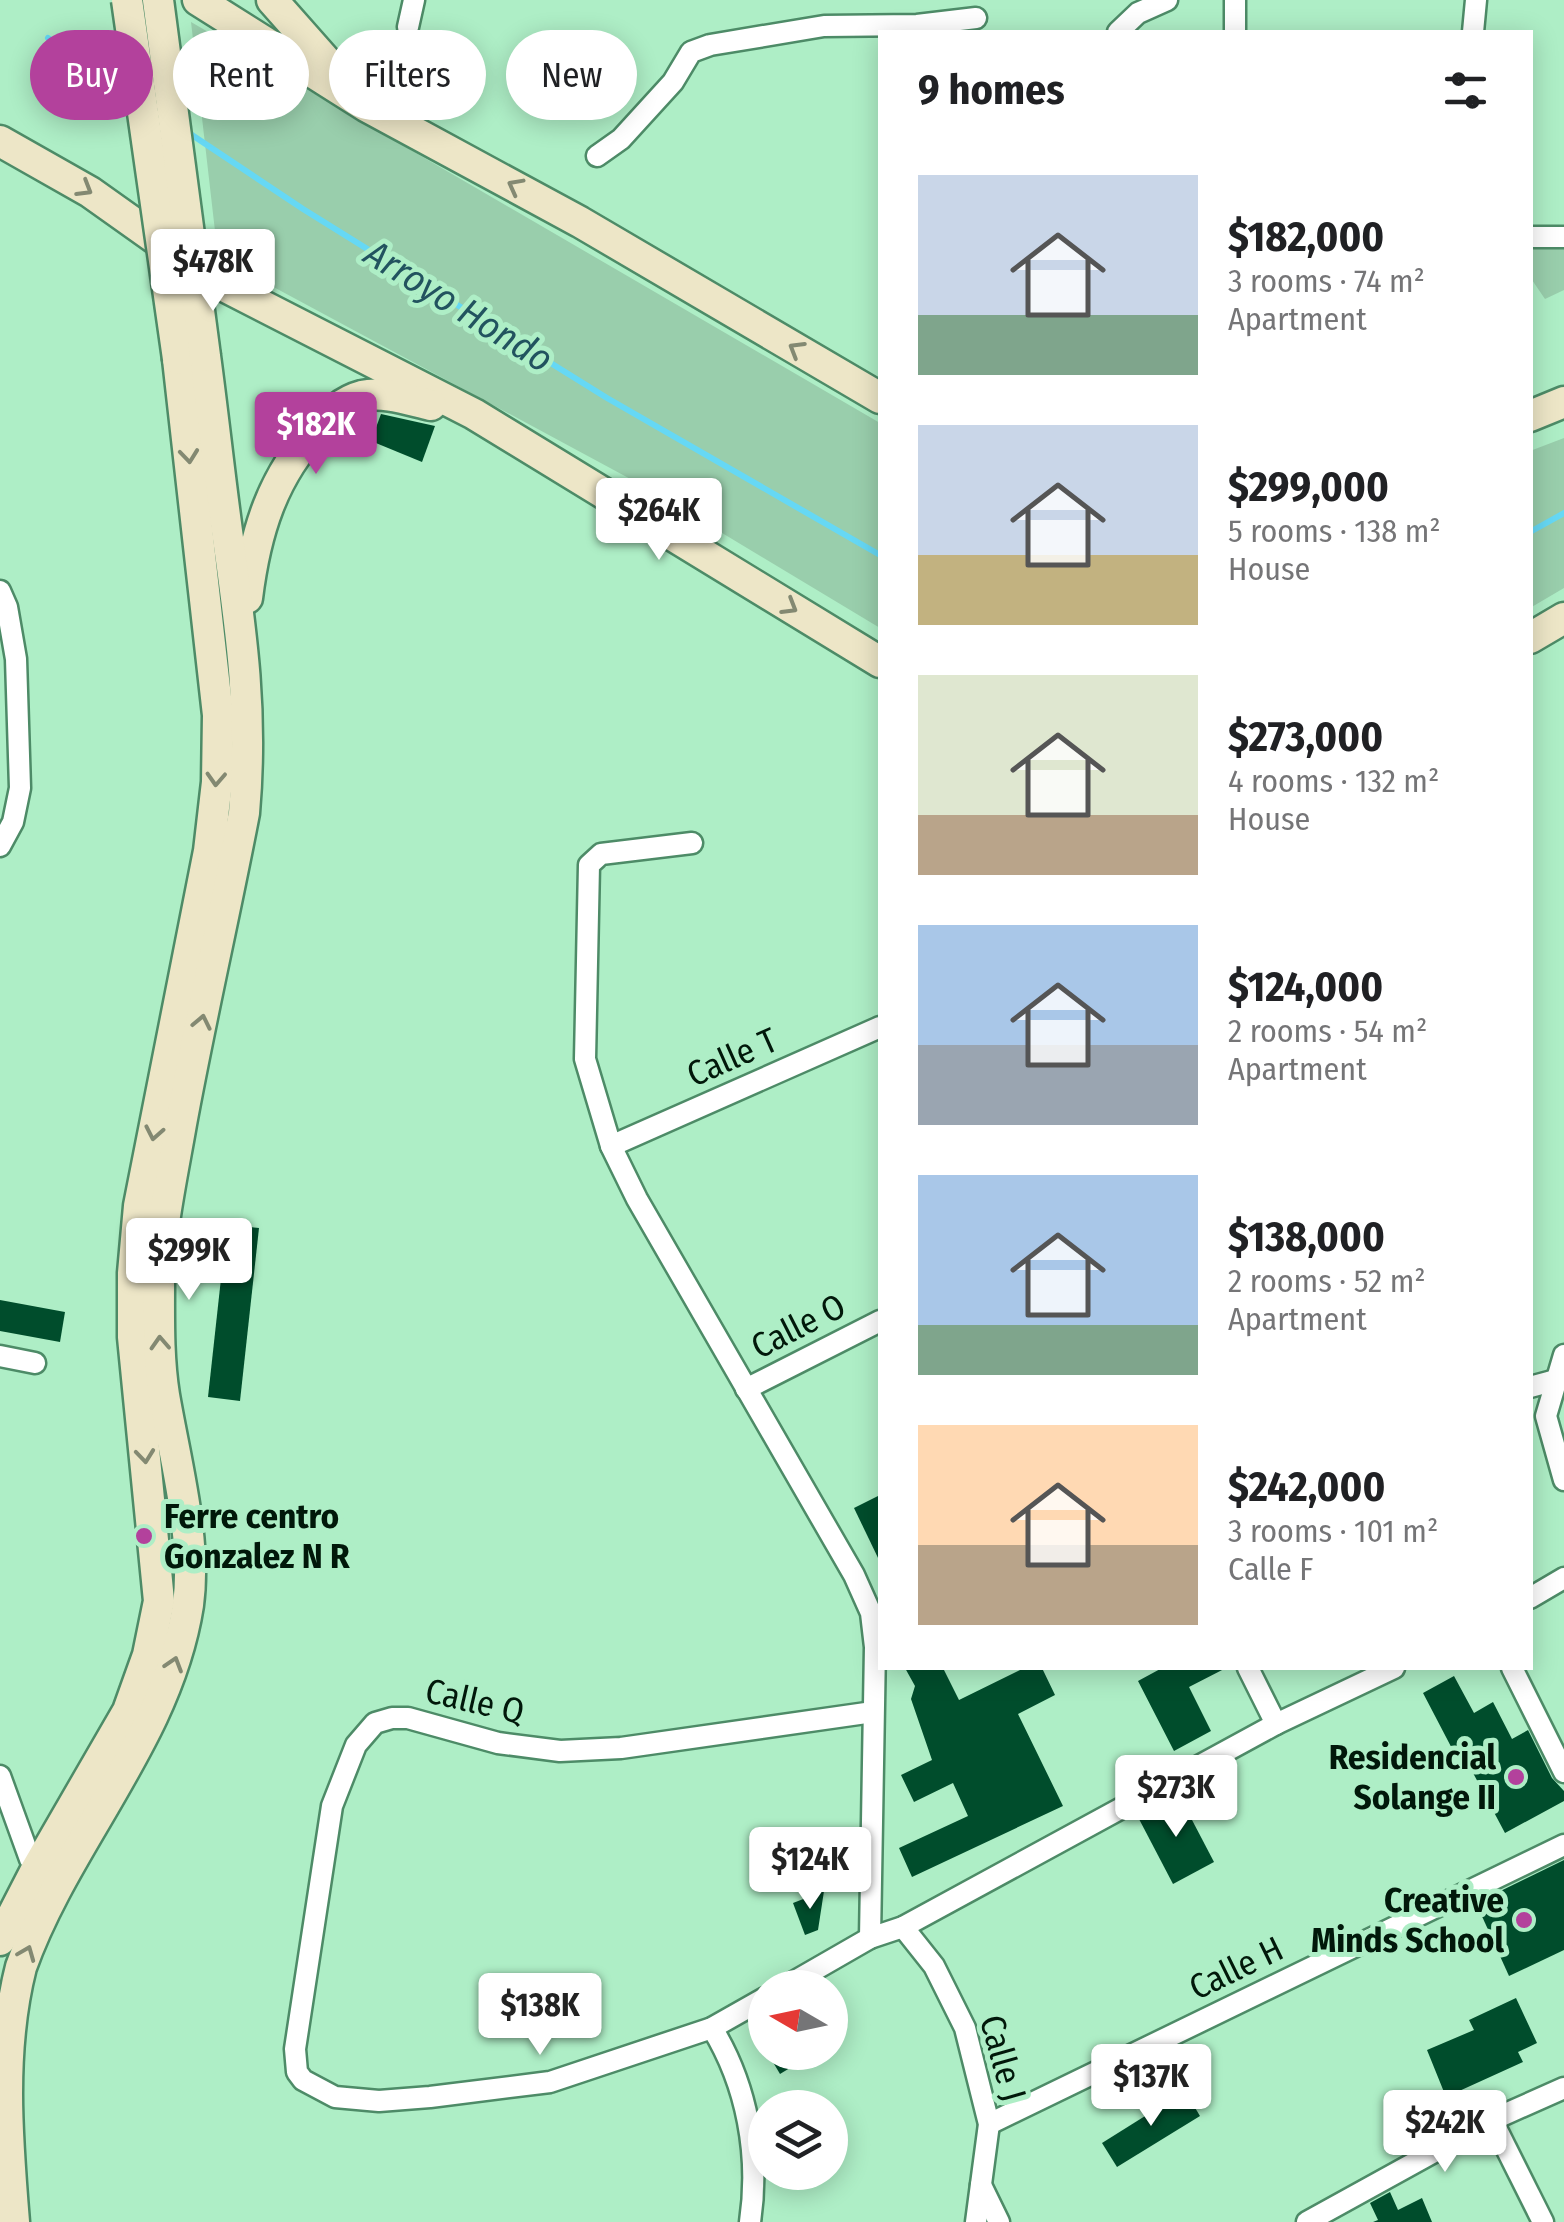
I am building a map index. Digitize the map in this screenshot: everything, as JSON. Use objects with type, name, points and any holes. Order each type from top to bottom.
[{"type":"main road","points":[[0,1940],[136,1752],[168,1682],[188,1602],[189,1557],[158,1336],[159,1276],[172,1174],[244,812],[248,704],[242,636],[127,0]]},
{"type":"main road","points":[[14,2222],[3,2097],[4,2042],[20,1969],[47,1878],[76,1806],[128,1711],[148,1655],[159,1600],[133,1337],[133,1273],[140,1206],[209,851],[218,748],[192,358],[158,0]]},
{"type":"main road","points":[[198,0],[329,83]]},
{"type":"main road","points":[[272,0],[329,64]]},
{"type":"main road","points":[[392,120],[580,222],[878,397]]},
{"type":"main road","points":[[0,141],[90,192],[218,283],[468,411],[878,661]]},
{"type":"main road","points":[[242,636],[256,536],[269,502],[298,449],[330,414],[362,396],[382,395],[468,411]]},
{"type":"main road","points":[[1533,415],[1564,402]]},
{"type":"main road","points":[[1533,636],[1564,618]]},
{"type":"street","points":[[408,27],[414,0]]},
{"type":"street","points":[[1120,30],[1138,13],[1167,0]]},
{"type":"street","points":[[1235,0],[1235,30]]},
{"type":"street","points":[[1473,30],[1476,0]]},
{"type":"street","points":[[597,156],[622,140],[673,82],[691,52],[710,45],[824,26],[917,25],[975,17]]},
{"type":"street","points":[[1533,237],[1564,237]]},
{"type":"street","points":[[0,591],[16,659],[20,788],[13,822],[0,846]]},
{"type":"street","points":[[692,843],[601,854],[589,865],[585,1059],[611,1146],[637,1199],[876,1610],[870,1938]]},
{"type":"street","name":"Calle T","points":[[611,1146],[878,1028]]},
{"type":"street","name":"Calle O","points":[[746,1389],[878,1322]]},
{"type":"street","points":[[1564,1355],[1546,1416],[1564,1480]]},
{"type":"street","points":[[0,1356],[35,1363]]},
{"type":"street","points":[[1533,1386],[1556,1380]]},
{"type":"street","points":[[1533,1596],[1564,1578]]},
{"type":"street","points":[[1249,1670],[1276,1724]]},
{"type":"street","points":[[814,1970],[1276,1724],[1390,1670]]},
{"type":"street","points":[[1513,1670],[1564,1772]]},
{"type":"street","name":"Calle Q","points":[[712,2028],[550,2082],[379,2101],[334,2097],[303,2080],[297,2072],[294,2049],[332,1806],[356,1745],[375,1722],[392,1718],[408,1718],[498,1743],[560,1751],[621,1748],[873,1712]]},
{"type":"street","points":[[0,1776],[47,1878]]},
{"type":"street","name":"Calle H","points":[[990,2124],[1564,1844]]},
{"type":"street","name":"Calle J","points":[[903,1926],[934,1966],[965,2028],[990,2124],[976,2222]]},
{"type":"street","points":[[748,2008],[712,2028],[728,2054],[748,2119],[755,2190],[750,2222]]},
{"type":"street","points":[[1307,2222],[1492,2120],[1564,2088]]},
{"type":"street","points":[[1492,2120],[1543,2222]]},
{"type":"street","points":[[980,2183],[999,2222]]},
{"type":"green space","points":[[309,91],[329,102],[329,120],[359,120],[878,422],[878,627],[649,489],[218,257],[202,120],[309,120]]},
{"type":"green space","points":[[1533,245],[1564,246],[1564,290],[1545,299],[1533,281]]},
{"type":"green space","points":[[1564,438],[1564,588],[1533,606],[1533,450]]},
{"type":"building","points":[[381,414],[435,426],[422,462],[371,441]]},
{"type":"building","points":[[227,1224],[259,1228],[240,1401],[208,1397]]},
{"type":"building","points":[[0,1300],[65,1312],[60,1342],[0,1331]]},
{"type":"building","points":[[878,1496],[878,1558],[854,1508]]},
{"type":"building","points":[[906,1670],[944,1670],[959,1700],[1020,1670],[1043,1670],[1055,1695],[1018,1714],[1063,1806],[912,1877],[899,1848],[968,1816],[953,1783],[914,1802],[901,1775],[932,1760],[911,1699],[915,1686]]},
{"type":"building","points":[[1158,1670],[1222,1670],[1189,1687],[1211,1731],[1174,1751],[1138,1681]]},
{"type":"building","points":[[1454,1676],[1474,1713],[1493,1702],[1512,1739],[1528,1730],[1552,1778],[1564,1791],[1564,1801],[1505,1833],[1464,1756],[1458,1760],[1423,1693]]},
{"type":"building","points":[[1180,1797],[1214,1862],[1173,1884],[1139,1819]]},
{"type":"building","name":"Creative Minds School","points":[[1564,1860],[1564,1950],[1509,1976],[1476,1903]]},
{"type":"building","points":[[824,1891],[818,1930],[805,1935],[793,1903]]},
{"type":"building","points":[[1516,1998],[1537,2043],[1518,2052],[1523,2062],[1446,2097],[1427,2050],[1474,2030],[1469,2020]]},
{"type":"building","points":[[1185,2091],[1200,2116],[1117,2167],[1102,2143]]},
{"type":"building","points":[[1390,2192],[1398,2210],[1422,2198],[1432,2222],[1373,2222],[1378,2220],[1370,2203]]},
{"type":"waterway","name":"Arroyo Hondo","points":[[186,131],[303,209],[607,398],[878,554]]},
{"type":"waterway","name":"Arroyo Hondo","points":[[1533,530],[1564,513]]},
{"type":"place","name":"Ferre centro Gonzalez N R","points":[[144,1536]]},
{"type":"place","name":"Residencial Solange II","points":[[1516,1777]]},
{"type":"place","name":"Creative Minds School","points":[[1524,1920]]}]
